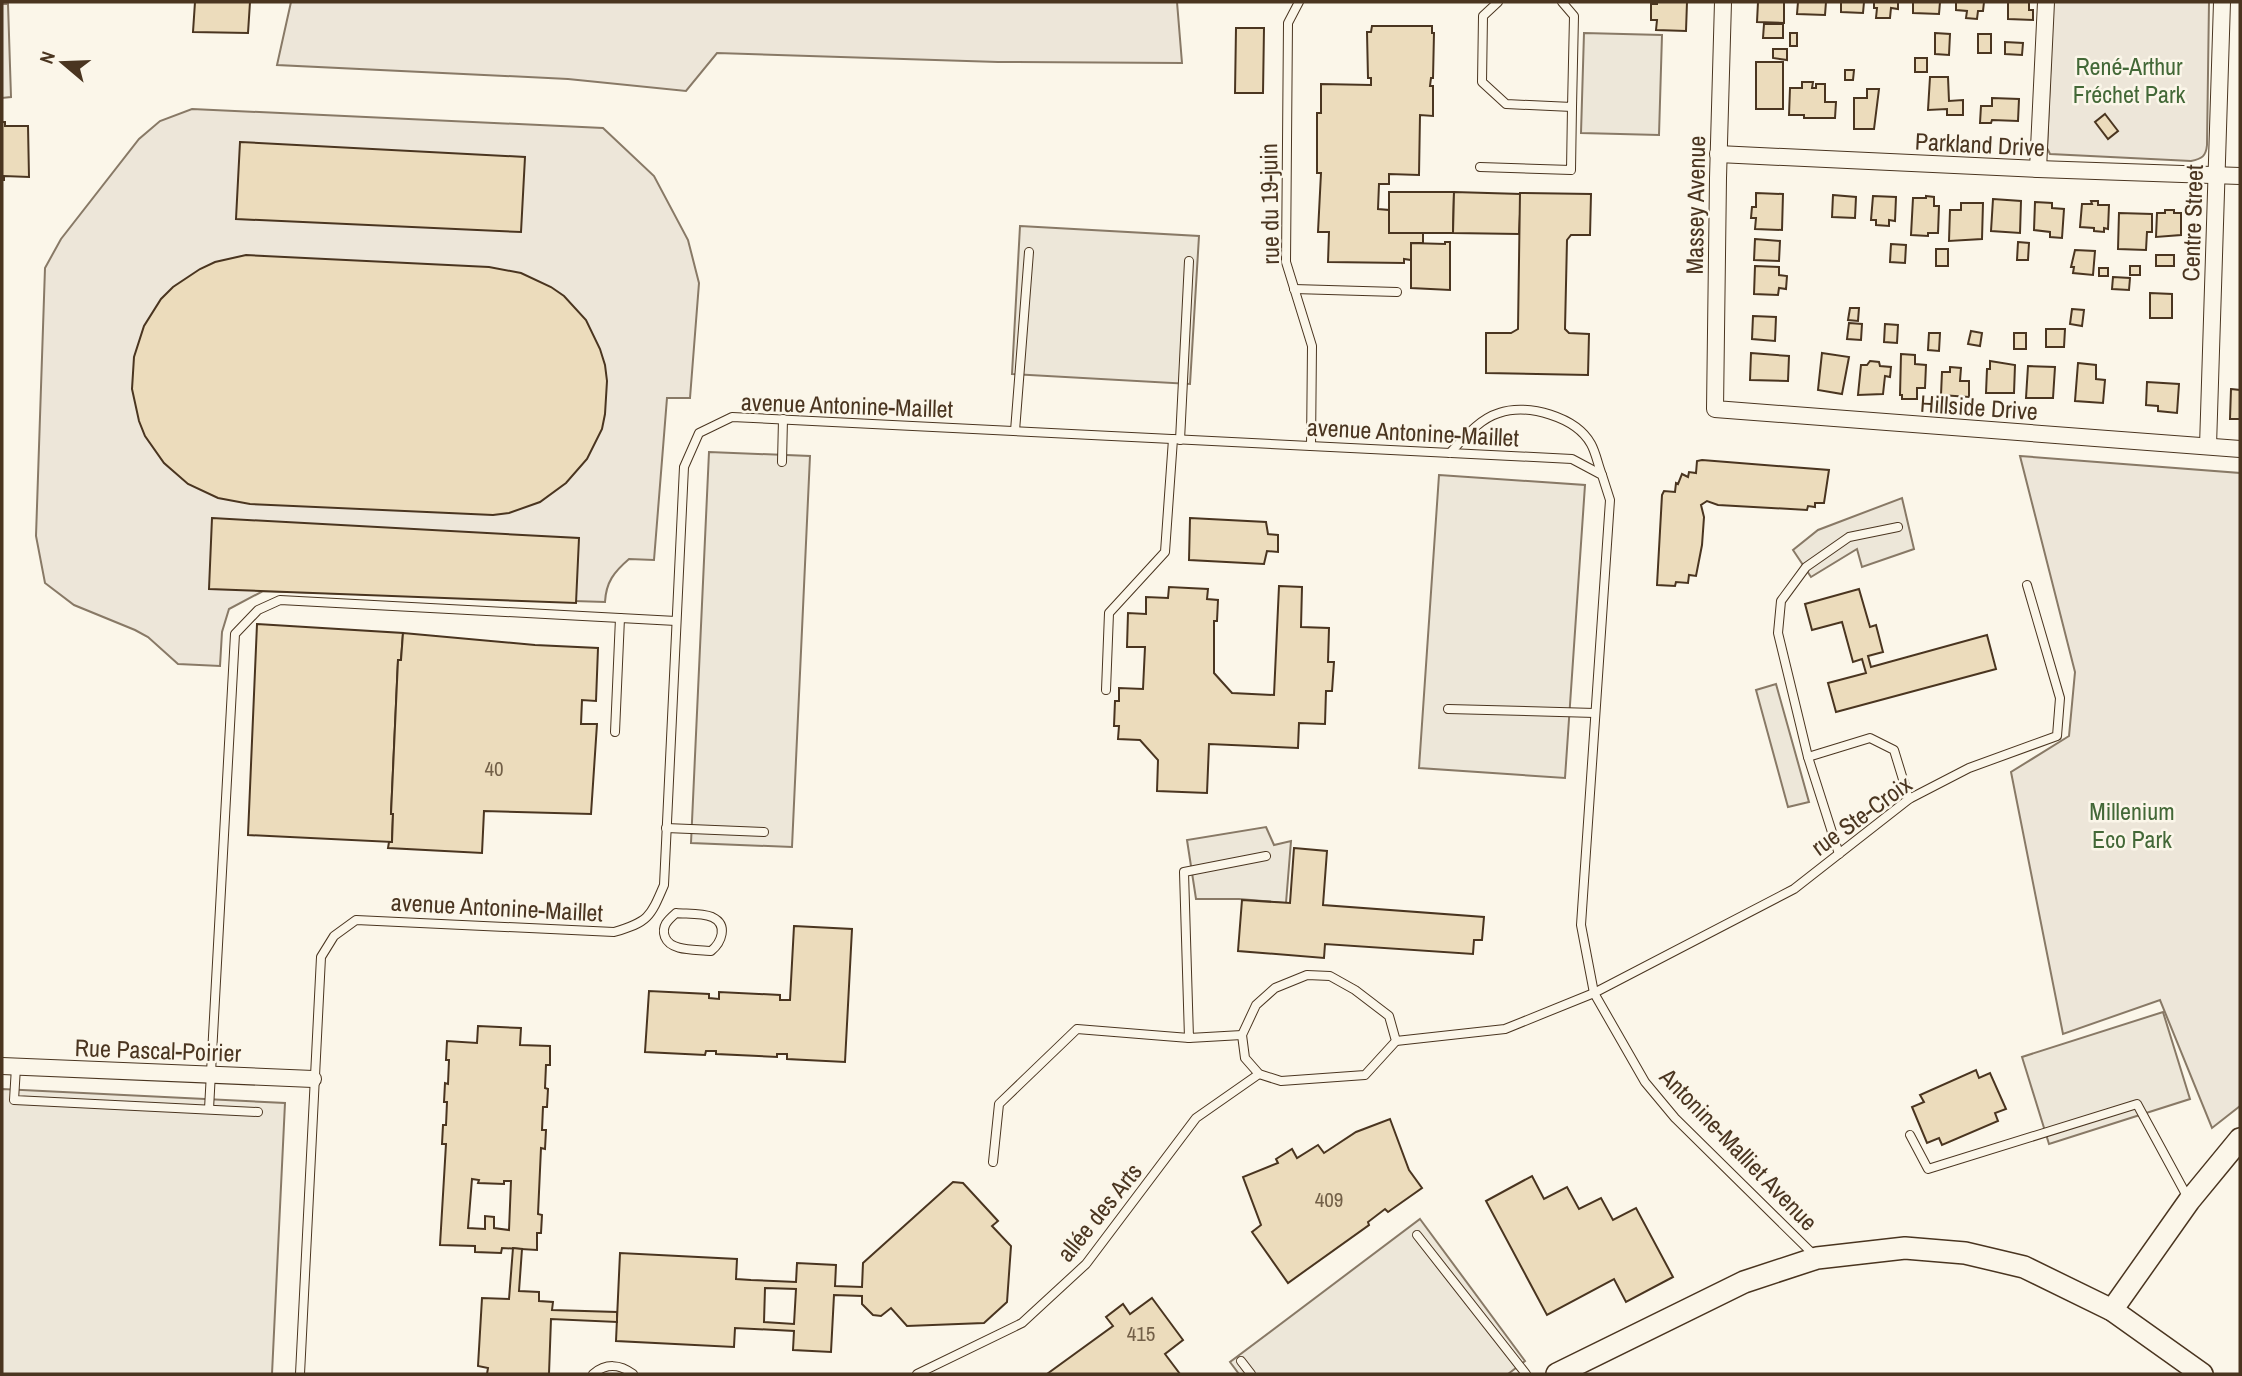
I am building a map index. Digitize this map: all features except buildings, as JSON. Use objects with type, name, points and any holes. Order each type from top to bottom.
[{"type":"street","name":"Massey Avenue","points":[[1715,409],[1723,2]]},
{"type":"street","points":[[2038,169],[2046,2]]},
{"type":"street","name":"Centre Street","points":[[2208,446],[2221,2]]},
{"type":"street","name":"Parkland Drive","points":[[1718,154],[2240,176]]},
{"type":"street","name":"Hillside Drive","points":[[1715,409],[2240,449]]},
{"type":"street","name":"Rue Pascal-Poirier","points":[[9,1066],[313,1079]]},
{"type":"street","points":[[2112,1310],[2189,1201],[2240,1139]]},
{"type":"street","points":[[1558,1374],[1744,1282],[1817,1258],[1905,1248],[1965,1253],[2024,1267],[2112,1310],[2202,1374]]},
{"type":"lane","name":"rue du 19-juin","points":[[1299,2],[1288,23],[1286,262],[1312,346],[1311,446]]},
{"type":"lane","points":[[1498,2],[1483,16],[1482,82],[1506,104],[1572,107]]},
{"type":"lane","points":[[1480,167],[1571,170],[1574,16],[1562,2]]},
{"type":"lane","points":[[1016,431],[1029,252]]},
{"type":"lane","points":[[1106,690],[1109,613],[1165,552],[1188,261]]},
{"type":"lane","points":[[1294,289],[1397,292]]},
{"type":"lane","points":[[1450,453],[1474,428],[1500,412],[1535,410],[1568,421],[1590,442],[1609,500],[1581,925],[1594,993]]},
{"type":"lane","name":"avenue Antonine-Maillet","points":[[300,1374],[321,957],[334,936],[356,920],[614,932],[639,925],[653,911],[664,886],[684,467],[699,433],[732,418],[783,419],[1576,460],[1602,475]]},
{"type":"lane","points":[[782,462],[783,419]]},
{"type":"lane","points":[[1839,854],[1808,757],[1777,633],[1781,601],[1806,567],[1849,537],[1898,527]]},
{"type":"lane","name":"rue Ste-Croix","points":[[1396,1041],[1505,1029],[1594,993],[1794,888],[1909,799],[1969,768],[2057,736],[2060,698],[2027,585]]},
{"type":"lane","points":[[209,1109],[235,634],[258,610],[281,600],[676,621]]},
{"type":"lane","points":[[615,732],[620,618]]},
{"type":"lane","points":[[1448,709],[1595,713]]},
{"type":"lane","points":[[1808,757],[1870,738],[1894,750],[1909,799]]},
{"type":"lane","points":[[666,828],[764,832]]},
{"type":"lane","points":[[1189,1038],[1184,872],[1266,856]]},
{"type":"lane","points":[[653,911],[667,920]]},
{"type":"lane","points":[[676,913],[712,917],[720,925],[722,935],[719,944],[711,951],[673,947],[666,941],[663,930],[667,920],[676,913]]},
{"type":"lane","points":[[1307,975],[1330,976],[1355,990],[1389,1016],[1396,1041],[1365,1075],[1288,1081],[1259,1074],[1245,1058],[1242,1035],[1256,1005],[1275,988],[1307,975]]},
{"type":"lane","name":"Antonine-Malliet Avenue","points":[[1594,993],[1645,1082],[1675,1118],[1817,1258]]},
{"type":"lane","points":[[993,1162],[999,1104],[1077,1029],[1189,1038],[1242,1035]]},
{"type":"lane","points":[[9,1066],[14,1100],[258,1112]]},
{"type":"lane","name":"allée des Arts","points":[[917,1374],[1022,1323],[1086,1264],[1196,1118],[1259,1074]]},
{"type":"lane","points":[[1910,1135],[1928,1168],[2137,1104],[2189,1201]]},
{"type":"lane","points":[[1417,1235],[1526,1374]]},
{"type":"lane","points":[[1241,1361],[1251,1374]]},
{"type":"lane","points":[[593,1374],[607,1366],[616,1366],[633,1374]]},
{"type":"green space","points":[[291,2],[1177,2],[1182,63],[998,62],[717,53],[686,91],[568,79],[277,65]]},
{"type":"green space","name":"René-Arthur Fréchet Park","points":[[2053,2],[2209,2],[2207,145],[2203,156],[2191,161],[2050,154],[2047,148]]},
{"type":"green space","points":[[192,109],[603,128],[654,176],[688,240],[699,283],[690,398],[667,398],[654,560],[629,559],[612,578],[605,602],[263,591],[229,609],[222,632],[220,666],[178,664],[148,637],[74,605],[45,583],[36,536],[45,268],[61,239],[139,139],[160,121]]},
{"type":"green space","name":"Millenium Eco Park","points":[[2020,456],[2240,473],[2240,1106],[2212,1128],[2160,1000],[2063,1034],[2011,772],[2069,736],[2075,672]]},
{"type":"shaded area","points":[[2,4],[8,4],[11,97],[2,98]]},
{"type":"shaded area","points":[[1584,33],[1662,35],[1659,135],[1581,133]]},
{"type":"shaded area","points":[[1020,226],[1199,236],[1190,384],[1012,374]]},
{"type":"shaded area","points":[[709,452],[810,456],[792,847],[691,843]]},
{"type":"shaded area","points":[[1439,475],[1585,485],[1565,778],[1419,768]]},
{"type":"shaded area","points":[[1902,498],[1914,549],[1862,567],[1857,549],[1811,577],[1793,550],[1818,530]]},
{"type":"shaded area","points":[[1776,684],[1809,802],[1788,807],[1756,690]]},
{"type":"shaded area","points":[[1266,827],[1274,845],[1291,841],[1286,903],[1196,899],[1187,840]]},
{"type":"shaded area","points":[[2163,1012],[2190,1099],[2049,1144],[2022,1057]]},
{"type":"shaded area","points":[[2,1089],[285,1103],[272,1374],[2,1374]]},
{"type":"shaded area","points":[[1420,1219],[1525,1361],[1508,1374],[1239,1374],[1230,1362]]}]
